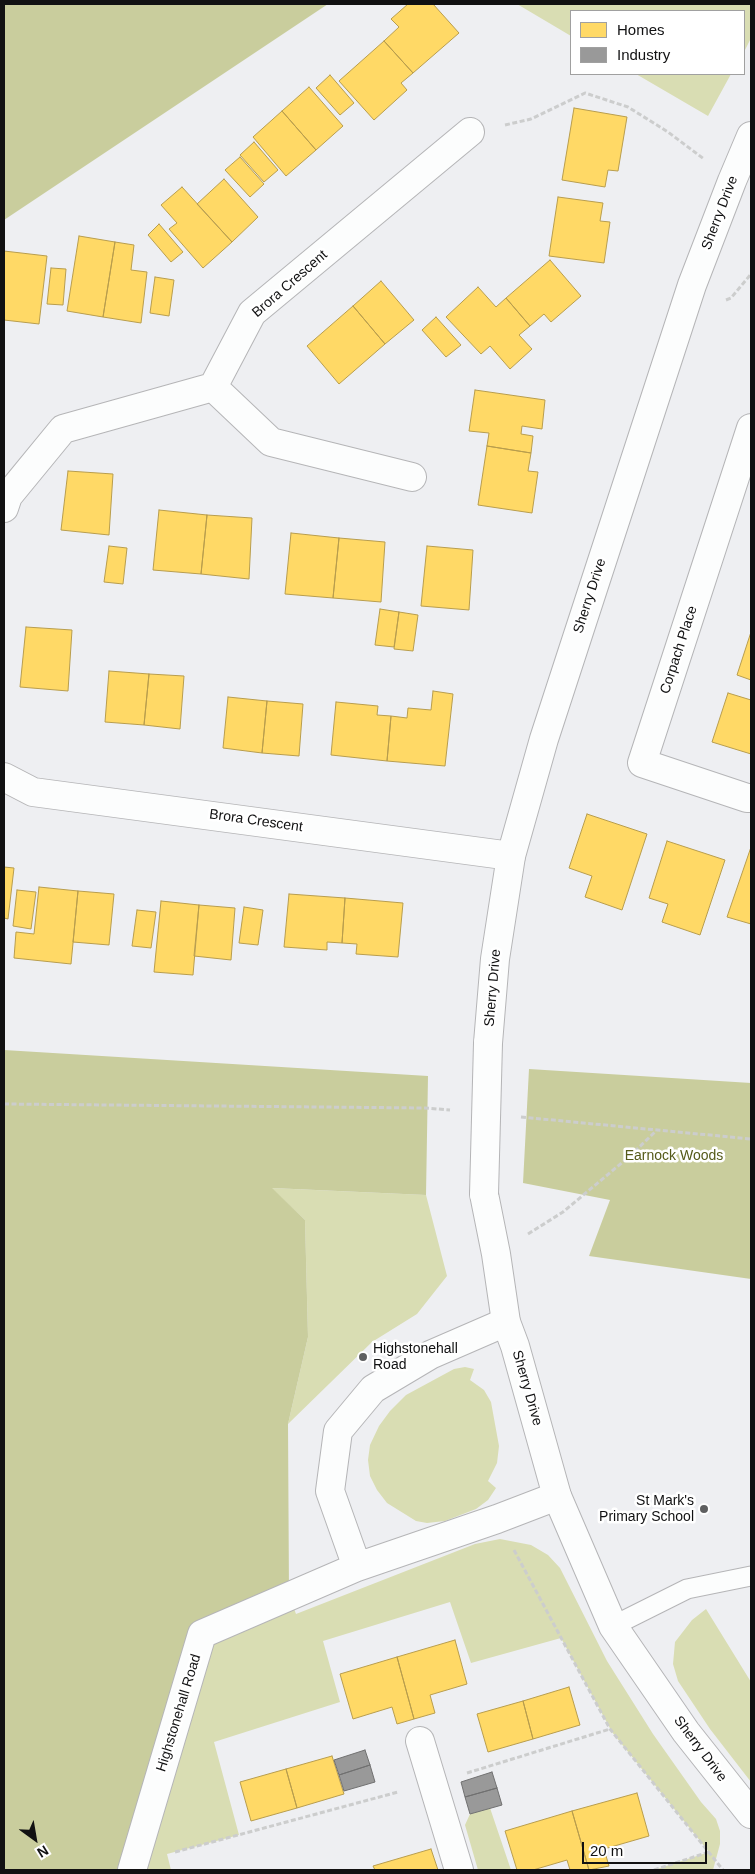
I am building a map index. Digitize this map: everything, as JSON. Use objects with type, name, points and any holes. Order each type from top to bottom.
[{"type":"street","name":"Brora Crescent","points":[[213,387],[252,313],[470,132]]},
{"type":"street","name":"Sherry Drive","points":[[751,136],[692,285],[544,739],[511,856],[495,959],[488,1043],[484,1194],[496,1254],[506,1322],[515,1346],[557,1496],[613,1626],[686,1732],[751,1814]]},
{"type":"street","points":[[4,508],[8,496],[63,429],[213,387],[271,442],[412,478]]},
{"type":"street","name":"Corpach Place","points":[[751,428],[642,763],[751,798]]},
{"type":"street","name":"Brora Crescent","points":[[4,777],[34,792],[511,856]]},
{"type":"street","points":[[357,1566],[330,1490],[338,1431],[373,1389],[430,1355],[506,1322]]},
{"type":"street","name":"Highstonehall Road","points":[[132,1867],[202,1634],[357,1566],[497,1519],[557,1496]]},
{"type":"street","points":[[420,1741],[434,1782],[459,1870]]},
{"type":"lane","points":[[613,1626],[687,1589],[751,1576]]},
{"type":"path","points":[[470,132],[531,119],[585,93],[628,107],[668,132],[732,181]]},
{"type":"path","points":[[4,1104],[425,1108],[454,1110]]},
{"type":"path","points":[[512,1116],[751,1138]]},
{"type":"path","points":[[496,1254],[563,1212],[630,1156],[657,1130]]},
{"type":"path","points":[[497,1519],[610,1729],[723,1870]]},
{"type":"path","points":[[132,1867],[434,1782],[610,1729]]},
{"type":"path","points":[[654,1870],[710,1852]]},
{"type":"green space","points":[[4,4],[328,4],[4,220]]},
{"type":"green space","points":[[517,4],[751,4],[751,38],[745,50],[745,10],[570,10],[570,35]]},
{"type":"green space","points":[[638,75],[730,75],[708,116]]},
{"type":"green space","points":[[4,1050],[428,1076],[426,1195],[272,1188],[305,1220],[308,1337],[288,1424],[289,1595],[202,1635],[132,1870],[4,1870]]},
{"type":"green space","name":"Earnock Woods","points":[[529,1069],[751,1083],[751,1279],[589,1256],[610,1200],[523,1183]]},
{"type":"green space","points":[[271,1188],[426,1195],[447,1276],[417,1314],[372,1342],[288,1424],[308,1337],[305,1220]]},
{"type":"green space","points":[[465,1367],[474,1369],[470,1380],[484,1390],[491,1402],[499,1446],[497,1463],[488,1481],[496,1488],[488,1500],[476,1509],[445,1521],[427,1523],[416,1521],[387,1503],[377,1490],[370,1476],[368,1460],[370,1445],[379,1426],[390,1411],[406,1395],[454,1369]]},
{"type":"green space","points":[[500,1539],[531,1545],[548,1555],[560,1568],[607,1661],[653,1734],[701,1802],[716,1819],[720,1831],[720,1844],[713,1870],[654,1870],[709,1852],[612,1732],[561,1638],[471,1663],[450,1602],[323,1641],[340,1702],[214,1742],[239,1835],[167,1854],[171,1870],[132,1870],[202,1634],[289,1595],[296,1614],[475,1544]]},
{"type":"green space","points":[[706,1609],[751,1682],[751,1782],[710,1729],[678,1681],[673,1664],[675,1642],[692,1620]]},
{"type":"green space","points":[[490,1808],[511,1870],[478,1870],[465,1825],[470,1814]]},
{"type":"building: Homes","points":[[408,4],[433,4],[459,33],[413,73],[384,41],[399,27],[391,19]]},
{"type":"building: Homes","points":[[384,41],[413,73],[401,83],[407,90],[374,120],[339,81]]},
{"type":"building: Homes","points":[[330,75],[354,103],[340,115],[316,88]]},
{"type":"building: Homes","points":[[309,87],[343,126],[316,150],[282,111]]},
{"type":"building: Homes","points":[[574,108],[627,117],[618,171],[608,170],[605,187],[562,180]]},
{"type":"building: Homes","points":[[282,111],[316,150],[286,176],[253,137]]},
{"type":"building: Homes","points":[[254,142],[278,170],[264,182],[240,155]]},
{"type":"building: Homes","points":[[240,157],[264,184],[250,197],[225,170]]},
{"type":"building: Homes","points":[[224,179],[258,217],[232,242],[197,204]]},
{"type":"building: Homes","points":[[182,187],[232,242],[203,268],[169,229],[177,223],[161,205]]},
{"type":"building: Homes","points":[[558,197],[603,203],[600,221],[610,222],[604,263],[549,256]]},
{"type":"building: Homes","points":[[159,224],[183,252],[171,262],[148,235]]},
{"type":"building: Homes","points":[[79,236],[115,242],[103,317],[67,311]]},
{"type":"building: Homes","points":[[115,242],[134,245],[131,270],[147,272],[141,323],[103,317]]},
{"type":"building: Homes","points":[[4,251],[47,256],[39,324],[4,320]]},
{"type":"building: Homes","points":[[550,260],[581,296],[551,322],[544,314],[530,326],[506,298]]},
{"type":"building: Homes","points":[[51,268],[66,269],[63,305],[47,304]]},
{"type":"building: Homes","points":[[155,277],[174,280],[169,316],[150,313]]},
{"type":"building: Homes","points":[[381,281],[414,320],[385,344],[353,306]]},
{"type":"building: Homes","points":[[478,287],[496,307],[506,298],[530,326],[519,335],[532,349],[510,369],[490,346],[481,354],[446,317]]},
{"type":"building: Homes","points":[[353,306],[385,344],[339,384],[307,346]]},
{"type":"building: Homes","points":[[436,317],[461,345],[446,357],[422,330]]},
{"type":"building: Homes","points":[[475,390],[545,400],[542,429],[522,426],[521,434],[533,436],[531,453],[487,446],[489,433],[469,431]]},
{"type":"building: Homes","points":[[487,446],[531,453],[528,471],[538,472],[532,513],[478,505]]},
{"type":"building: Homes","points":[[68,471],[113,474],[109,535],[61,530]]},
{"type":"building: Homes","points":[[159,510],[207,515],[201,574],[153,570]]},
{"type":"building: Homes","points":[[207,515],[252,518],[249,579],[201,574]]},
{"type":"building: Homes","points":[[291,533],[339,538],[333,598],[285,594]]},
{"type":"building: Homes","points":[[339,538],[385,542],[381,602],[333,598]]},
{"type":"building: Homes","points":[[109,546],[127,548],[123,584],[104,582]]},
{"type":"building: Homes","points":[[427,546],[473,550],[469,610],[421,606]]},
{"type":"building: Homes","points":[[380,609],[399,612],[394,647],[375,645]]},
{"type":"building: Homes","points":[[399,612],[418,615],[413,651],[394,649]]},
{"type":"building: Homes","points":[[26,627],[72,630],[68,691],[20,687]]},
{"type":"building: Homes","points":[[751,632],[751,680],[737,675]]},
{"type":"building: Homes","points":[[109,671],[149,674],[144,725],[105,722]]},
{"type":"building: Homes","points":[[149,674],[184,676],[180,729],[144,725]]},
{"type":"building: Homes","points":[[433,691],[453,694],[445,766],[387,761],[391,716],[407,718],[408,708],[431,710]]},
{"type":"building: Homes","points":[[728,693],[751,700],[751,754],[712,742]]},
{"type":"building: Homes","points":[[228,697],[267,701],[262,753],[223,748]]},
{"type":"building: Homes","points":[[267,701],[303,704],[299,756],[262,753]]},
{"type":"building: Homes","points":[[336,702],[378,706],[377,715],[391,716],[387,761],[331,755]]},
{"type":"building: Homes","points":[[587,814],[647,834],[622,910],[585,897],[592,876],[569,868]]},
{"type":"building: Homes","points":[[667,841],[725,860],[700,935],[662,922],[668,904],[649,898]]},
{"type":"building: Homes","points":[[751,851],[751,924],[727,917]]},
{"type":"building: Homes","points":[[4,867],[14,868],[8,919],[4,918]]},
{"type":"building: Homes","points":[[39,887],[78,891],[71,964],[14,958],[16,932],[34,934]]},
{"type":"building: Homes","points":[[17,890],[36,892],[31,929],[13,926]]},
{"type":"building: Homes","points":[[78,891],[114,894],[109,945],[73,942]]},
{"type":"building: Homes","points":[[289,894],[345,898],[342,943],[327,942],[327,950],[284,947]]},
{"type":"building: Homes","points":[[345,898],[403,903],[398,957],[356,954],[357,944],[342,943]]},
{"type":"building: Homes","points":[[161,901],[199,905],[193,975],[154,972]]},
{"type":"building: Homes","points":[[199,905],[235,908],[231,960],[194,956]]},
{"type":"building: Homes","points":[[244,907],[263,910],[258,945],[239,943]]},
{"type":"building: Homes","points":[[137,910],[156,912],[151,948],[132,946]]},
{"type":"building: Homes","points":[[455,1640],[467,1684],[430,1695],[435,1713],[414,1719],[397,1657]]},
{"type":"building: Homes","points":[[397,1657],[414,1719],[397,1724],[392,1707],[353,1719],[340,1674]]},
{"type":"building: Homes","points":[[569,1687],[580,1725],[533,1739],[523,1701]]},
{"type":"building: Homes","points":[[523,1701],[533,1739],[488,1752],[477,1714]]},
{"type":"building: Homes","points":[[332,1756],[344,1794],[297,1808],[286,1769]]},
{"type":"building: Homes","points":[[286,1769],[297,1808],[251,1821],[240,1782]]},
{"type":"building: Homes","points":[[637,1793],[649,1836],[604,1849],[609,1866],[589,1870],[572,1811]]},
{"type":"building: Homes","points":[[572,1811],[589,1870],[570,1870],[567,1860],[533,1870],[517,1870],[505,1831]]},
{"type":"building: Homes","points":[[431,1849],[438,1870],[375,1870],[373,1866]]},
{"type":"building: Industry","points":[[365,1750],[370,1765],[339,1775],[334,1760]]},
{"type":"building: Industry","points":[[370,1765],[375,1782],[344,1791],[339,1775]]},
{"type":"building: Industry","points":[[492,1772],[497,1788],[465,1797],[461,1782]]},
{"type":"building: Industry","points":[[497,1788],[502,1805],[470,1814],[465,1797]]},
{"type":"place","name":"Highstonehall Road","points":[[363,1357]]},
{"type":"place","name":"St Mark's Primary School","points":[[704,1509]]}]
